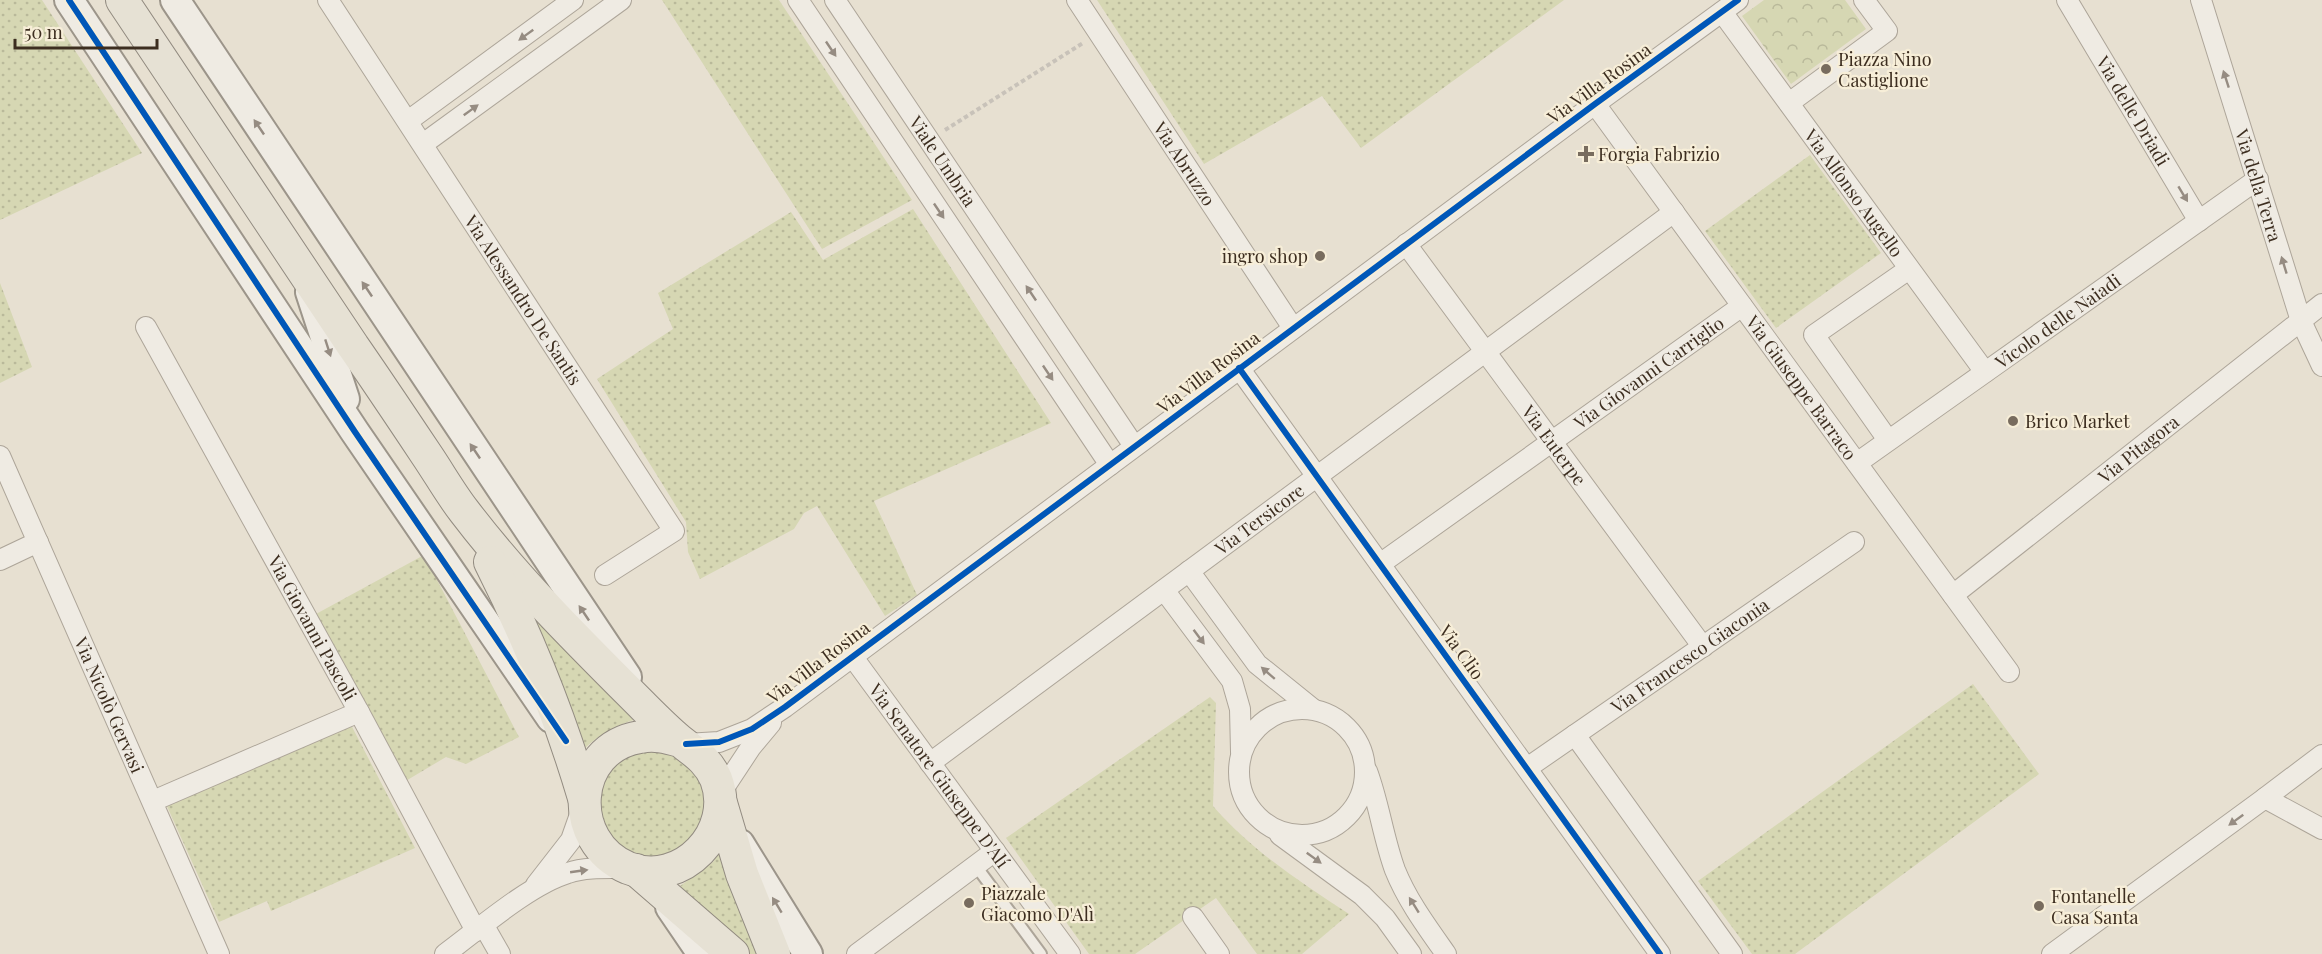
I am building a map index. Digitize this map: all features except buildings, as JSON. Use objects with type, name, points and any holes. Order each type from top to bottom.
[{"type":"main road","points":[[122,0],[463,510],[546,609],[651,714],[702,757],[710,768],[742,874],[774,954]]},
{"type":"main road","points":[[463,510],[514,609],[566,741],[584,801],[586,821],[592,836],[602,850],[615,861],[633,869],[733,954]]},
{"type":"main road","points":[[584,801],[589,777],[600,758],[617,744],[637,737],[659,735],[683,743]]},
{"type":"main road","points":[[633,869],[652,872],[668,870],[683,865],[696,856],[707,844],[715,830],[722,804]]},
{"type":"street","points":[[69,0],[355,432],[566,741]]},
{"type":"street","points":[[175,0],[651,714]]},
{"type":"street","name":"Via Alessandro De Santis","points":[[328,0],[674,531],[605,575]]},
{"type":"street","points":[[423,144],[621,0]]},
{"type":"street","name":"Viale Umbria","points":[[798,0],[1110,465]]},
{"type":"street","name":"Viale Umbria","points":[[835,0],[1134,446]]},
{"type":"street","name":"Via Abruzzo","points":[[1077,0],[1293,328]]},
{"type":"street","points":[[1789,103],[1887,32],[1864,0]]},
{"type":"street","name":"Via delle Driadi","points":[[2067,0],[2199,221]]},
{"type":"street","name":"Via della Terra","points":[[2201,0],[2301,321],[2322,366]]},
{"type":"street","points":[[408,121],[571,2],[586,26]]},
{"type":"street","name":"Via Alfonso Augello","points":[[1727,5],[1789,103],[1985,372]]},
{"type":"street","name":"Via Villa Rosina","points":[[683,743],[719,742],[752,729],[785,707],[1727,5]]},
{"type":"street","points":[[862,96],[888,79]]},
{"type":"street","name":"Via Giuseppe Barraco","points":[[1595,104],[2009,672]]},
{"type":"street","name":"Vicolo delle Naiadi","points":[[1857,463],[2258,179]]},
{"type":"street","name":"Via Tersicore","points":[[930,763],[1674,212]]},
{"type":"street","points":[[973,260],[998,243]]},
{"type":"street","name":"Via Euterpe","points":[[1406,244],[1703,647]]},
{"type":"street","points":[[1888,440],[1814,335],[1909,268]]},
{"type":"street","points":[[304,273],[355,432]]},
{"type":"street","name":"Via Pitagora","points":[[1953,595],[2322,304]]},
{"type":"street","name":"Via Giovanni Carriglio","points":[[1380,564],[1742,306]]},
{"type":"street","name":"Via Giovanni Pascoli","points":[[146,327],[480,928],[500,954]]},
{"type":"street","name":"Via Clio","points":[[1239,368],[1660,954]]},
{"type":"street","points":[[1071,407],[1096,390]]},
{"type":"street","name":"Via Nicolò Gervasi","points":[[0,456],[219,954]]},
{"type":"street","points":[[0,560],[38,542]]},
{"type":"street","name":"Via Francesco Giaconia","points":[[1527,768],[1854,542]]},
{"type":"street","points":[[1189,571],[1257,664],[1313,709]]},
{"type":"street","points":[[1164,590],[1232,681],[1240,709],[1241,752],[1238,772],[1241,792],[1251,811],[1266,825],[1362,895],[1385,918],[1411,954]]},
{"type":"street","name":"Via Senatore Giuseppe D'Alí","points":[[852,656],[1070,954]]},
{"type":"street","name":"Via Villa Rosina","points":[[722,804],[751,747],[785,707]]},
{"type":"street","points":[[1241,752],[1252,732],[1269,717],[1290,709],[1313,709],[1333,716],[1349,729],[1360,746],[1374,792],[1382,830],[1396,871],[1407,895],[1446,954]]},
{"type":"street","points":[[153,801],[359,712]]},
{"type":"street","points":[[1575,735],[1732,954]]},
{"type":"street","points":[[2052,954],[2322,755]]},
{"type":"street","points":[[1266,825],[1284,833],[1305,836],[1325,832],[1342,821],[1356,806],[1364,787],[1365,766]]},
{"type":"street","points":[[2265,798],[2322,829]]},
{"type":"street","points":[[532,890],[571,840],[584,801]]},
{"type":"street","points":[[722,804],[808,954]]},
{"type":"street","points":[[856,954],[995,851]]},
{"type":"street","points":[[445,954],[532,890],[569,872],[601,868],[633,869]]},
{"type":"street","points":[[659,890],[702,954]]},
{"type":"street","points":[[1193,917],[1219,954]]},
{"type":"lane","points":[[976,866],[1041,954]]},
{"type":"path","points":[[929,140],[1098,33]]},
{"type":"green space","points":[[0,0],[42,0],[142,153],[0,220]]},
{"type":"green space","points":[[662,0],[779,0],[912,200],[822,249]]},
{"type":"green space","points":[[1097,0],[1564,0],[1361,148],[1322,96],[1204,164]]},
{"type":"green space","points":[[1764,0],[1845,0],[1866,29],[1791,84],[1742,16]]},
{"type":"green space","points":[[1810,155],[1881,253],[1776,328],[1705,231]]},
{"type":"green space","points":[[913,209],[1051,423],[874,501],[917,595],[885,616],[817,506],[804,513],[794,529],[700,579],[688,552],[686,522],[597,379],[673,329],[658,293],[791,212],[823,260]]},
{"type":"green space","points":[[0,283],[32,367],[0,383]]},
{"type":"green space","points":[[424,555],[519,737],[466,764],[446,757],[404,782],[316,614]]},
{"type":"green space","points":[[520,597],[634,720],[608,731],[585,748]]},
{"type":"green space","points":[[1973,684],[2039,774],[1795,954],[1752,954],[1698,881]]},
{"type":"green space","points":[[1210,697],[1216,703],[1213,806],[1260,852],[1349,914],[1302,954],[1257,954],[1216,898],[1135,954],[1089,954],[1006,838]]},
{"type":"green space","points":[[350,723],[415,848],[271,911],[267,901],[219,922],[166,804]]},
{"type":"green space","points":[[636,748],[679,753],[707,785],[707,828],[656,864],[615,852],[594,793],[602,773]]},
{"type":"green space","points":[[722,849],[763,954],[749,954],[689,900],[680,886],[713,862]]},
{"type":"cycle path","points":[[69,0],[355,432],[566,741]]},
{"type":"cycle path","points":[[686,744],[719,742],[752,729],[785,707],[1738,0]]},
{"type":"cycle path","points":[[1239,368],[1660,954]]},
{"type":"place","name":"Piazza Nino Castiglione","points":[[1826,69]]},
{"type":"place","name":"Forgia Fabrizio","points":[[1586,154]]},
{"type":"place","name":"ingro shop","points":[[1320,256]]},
{"type":"place","name":"Brico Market","points":[[2013,421]]},
{"type":"place","name":"Piazzale Giacomo D'Alì","points":[[969,903]]},
{"type":"place","name":"Fontanelle Casa Santa","points":[[2039,906]]}]
